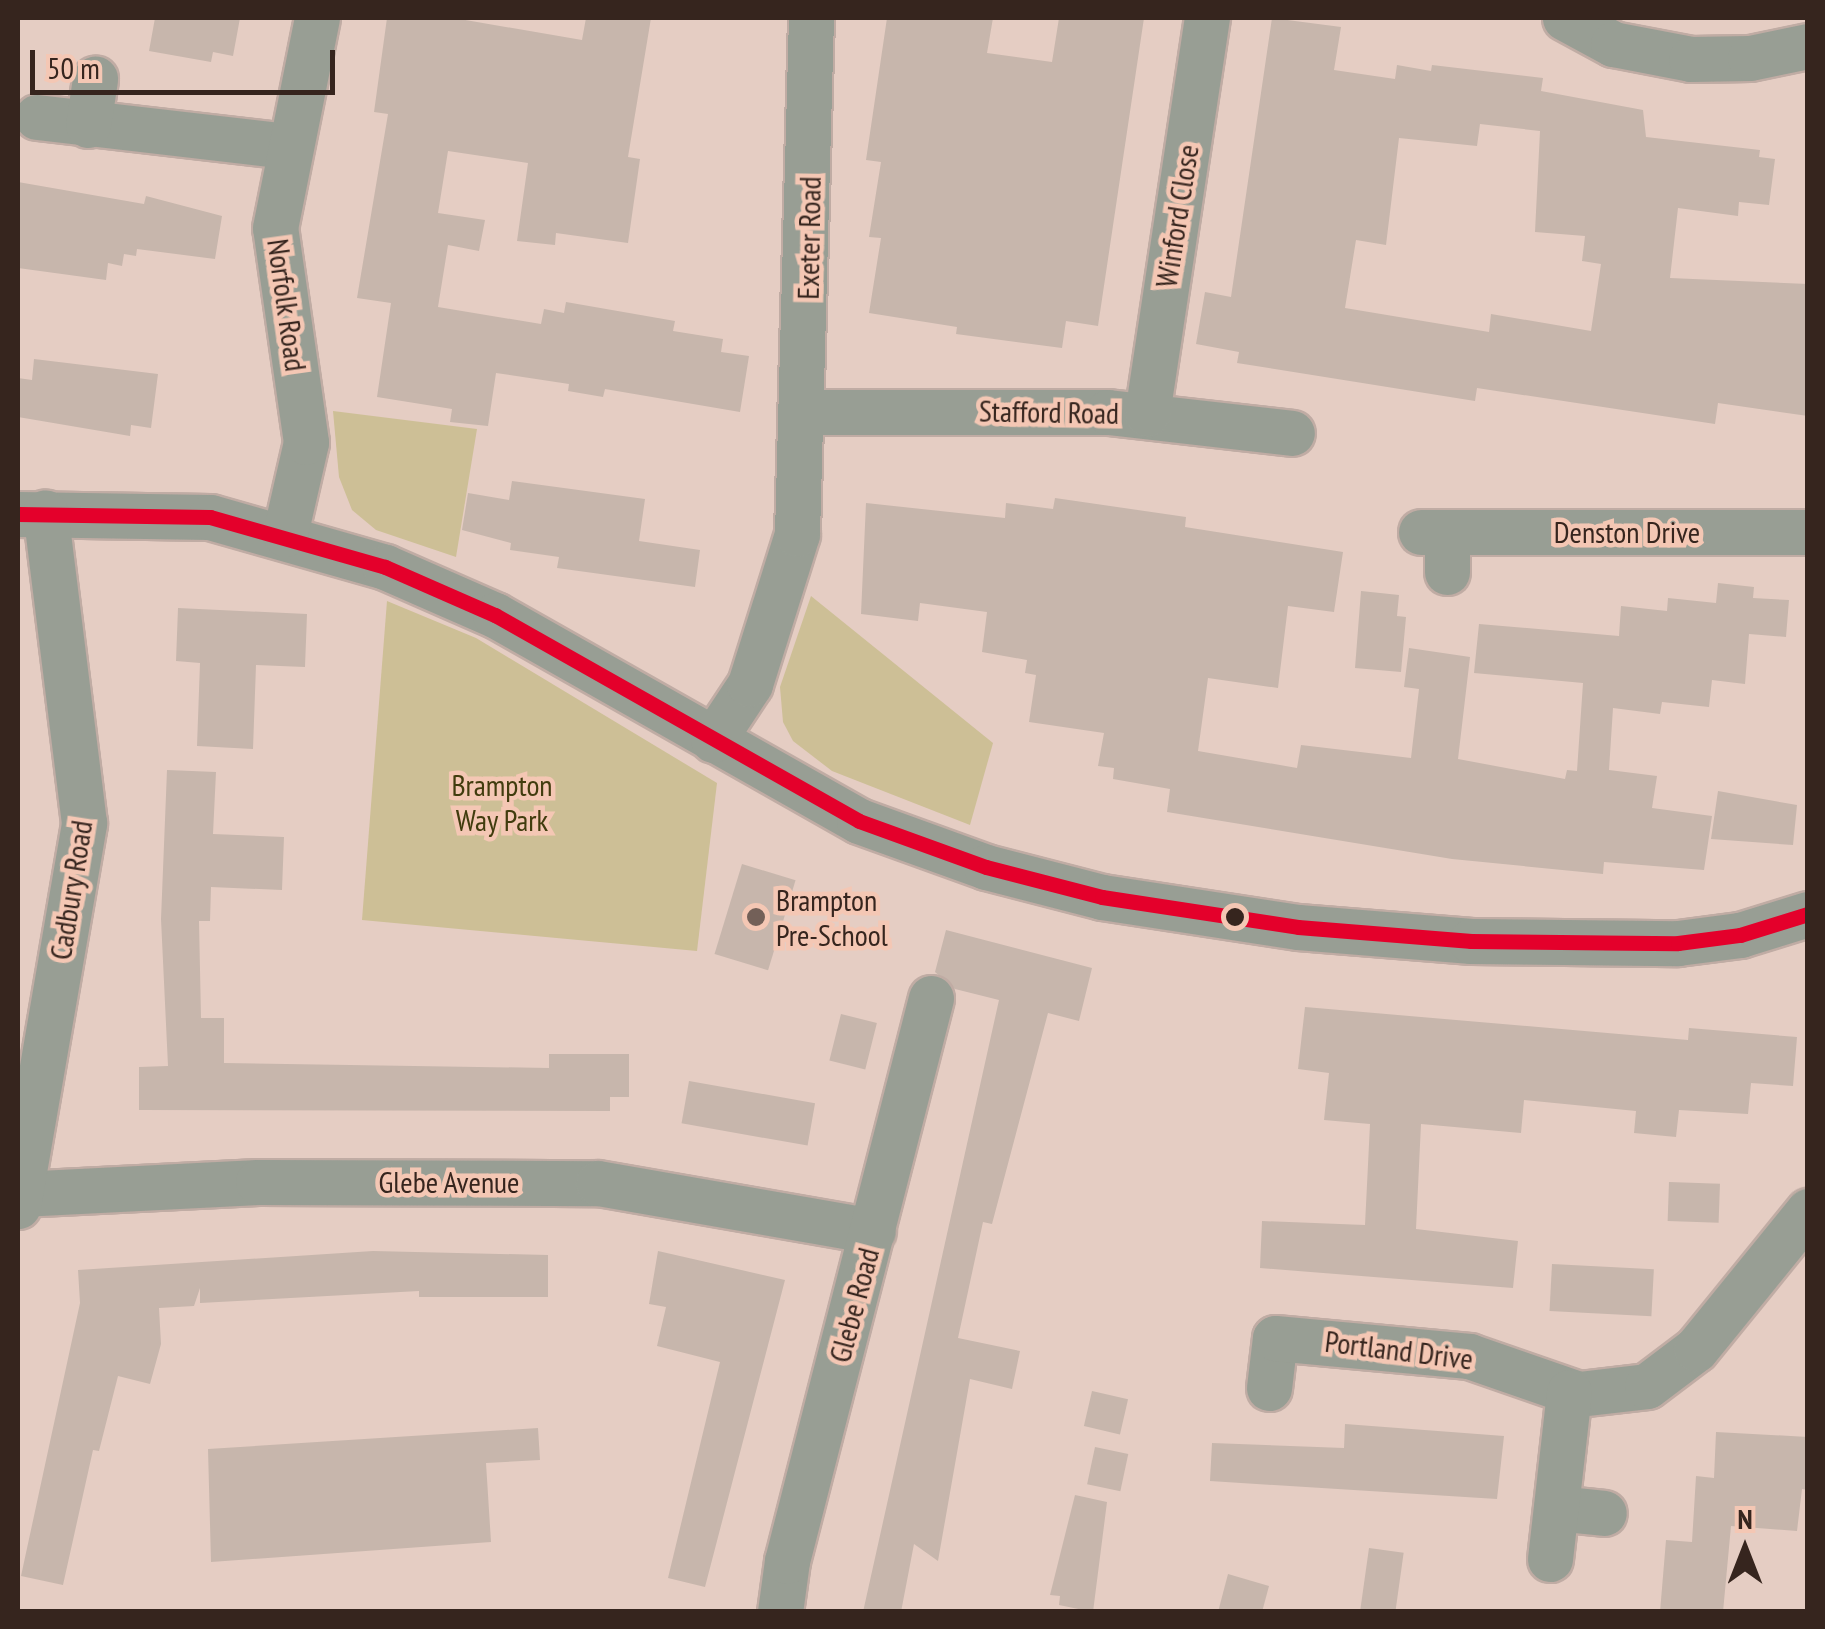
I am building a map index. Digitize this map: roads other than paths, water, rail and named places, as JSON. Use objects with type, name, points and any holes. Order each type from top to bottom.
[{"type":"street","name":"Norfolk Road","points":[[285,534],[306,442],[276,242],[288,146],[317,18]]},
{"type":"street","name":"Exeter Road","points":[[713,740],[750,684],[788,577],[802,490],[812,18]]},
{"type":"street","name":"Winford Close","points":[[1147,414],[1207,18]]},
{"type":"street","points":[[1566,18],[1614,44],[1691,59],[1750,58],[1808,46]]},
{"type":"street","points":[[88,125],[95,79]]},
{"type":"street","points":[[37,117],[288,146]]},
{"type":"street","name":"Stafford Road","points":[[805,412],[1147,414],[1292,433]]},
{"type":"street","points":[[31,513],[196,516],[285,534],[385,567],[495,615],[810,797],[922,847],[1065,889],[1194,914],[1386,937],[1608,943],[1702,941],[1804,924]]},
{"type":"street","name":"Cadbury Road","points":[[19,1200],[84,823],[31,513]]},
{"type":"street","name":"Denston Drive","points":[[1438,545],[1808,532]]},
{"type":"street","name":"Glebe Road","points":[[780,1612],[786,1560],[932,998]]},
{"type":"street","name":"Glebe Avenue","points":[[19,1200],[258,1182],[598,1183],[874,1231]]},
{"type":"street","name":"Portland Drive","points":[[1268,1388],[1275,1338],[1470,1356],[1569,1392],[1629,1392],[1662,1378],[1696,1349],[1808,1212]]},
{"type":"street","points":[[1550,1559],[1569,1392]]},
{"type":"street","points":[[1556,1508],[1604,1513]]},
{"type":"place","name":"Brampton Pre-School","points":[[756,917]]},
{"type":"park label","name":"Brampton Way Park","points":[[502,802]]}]
